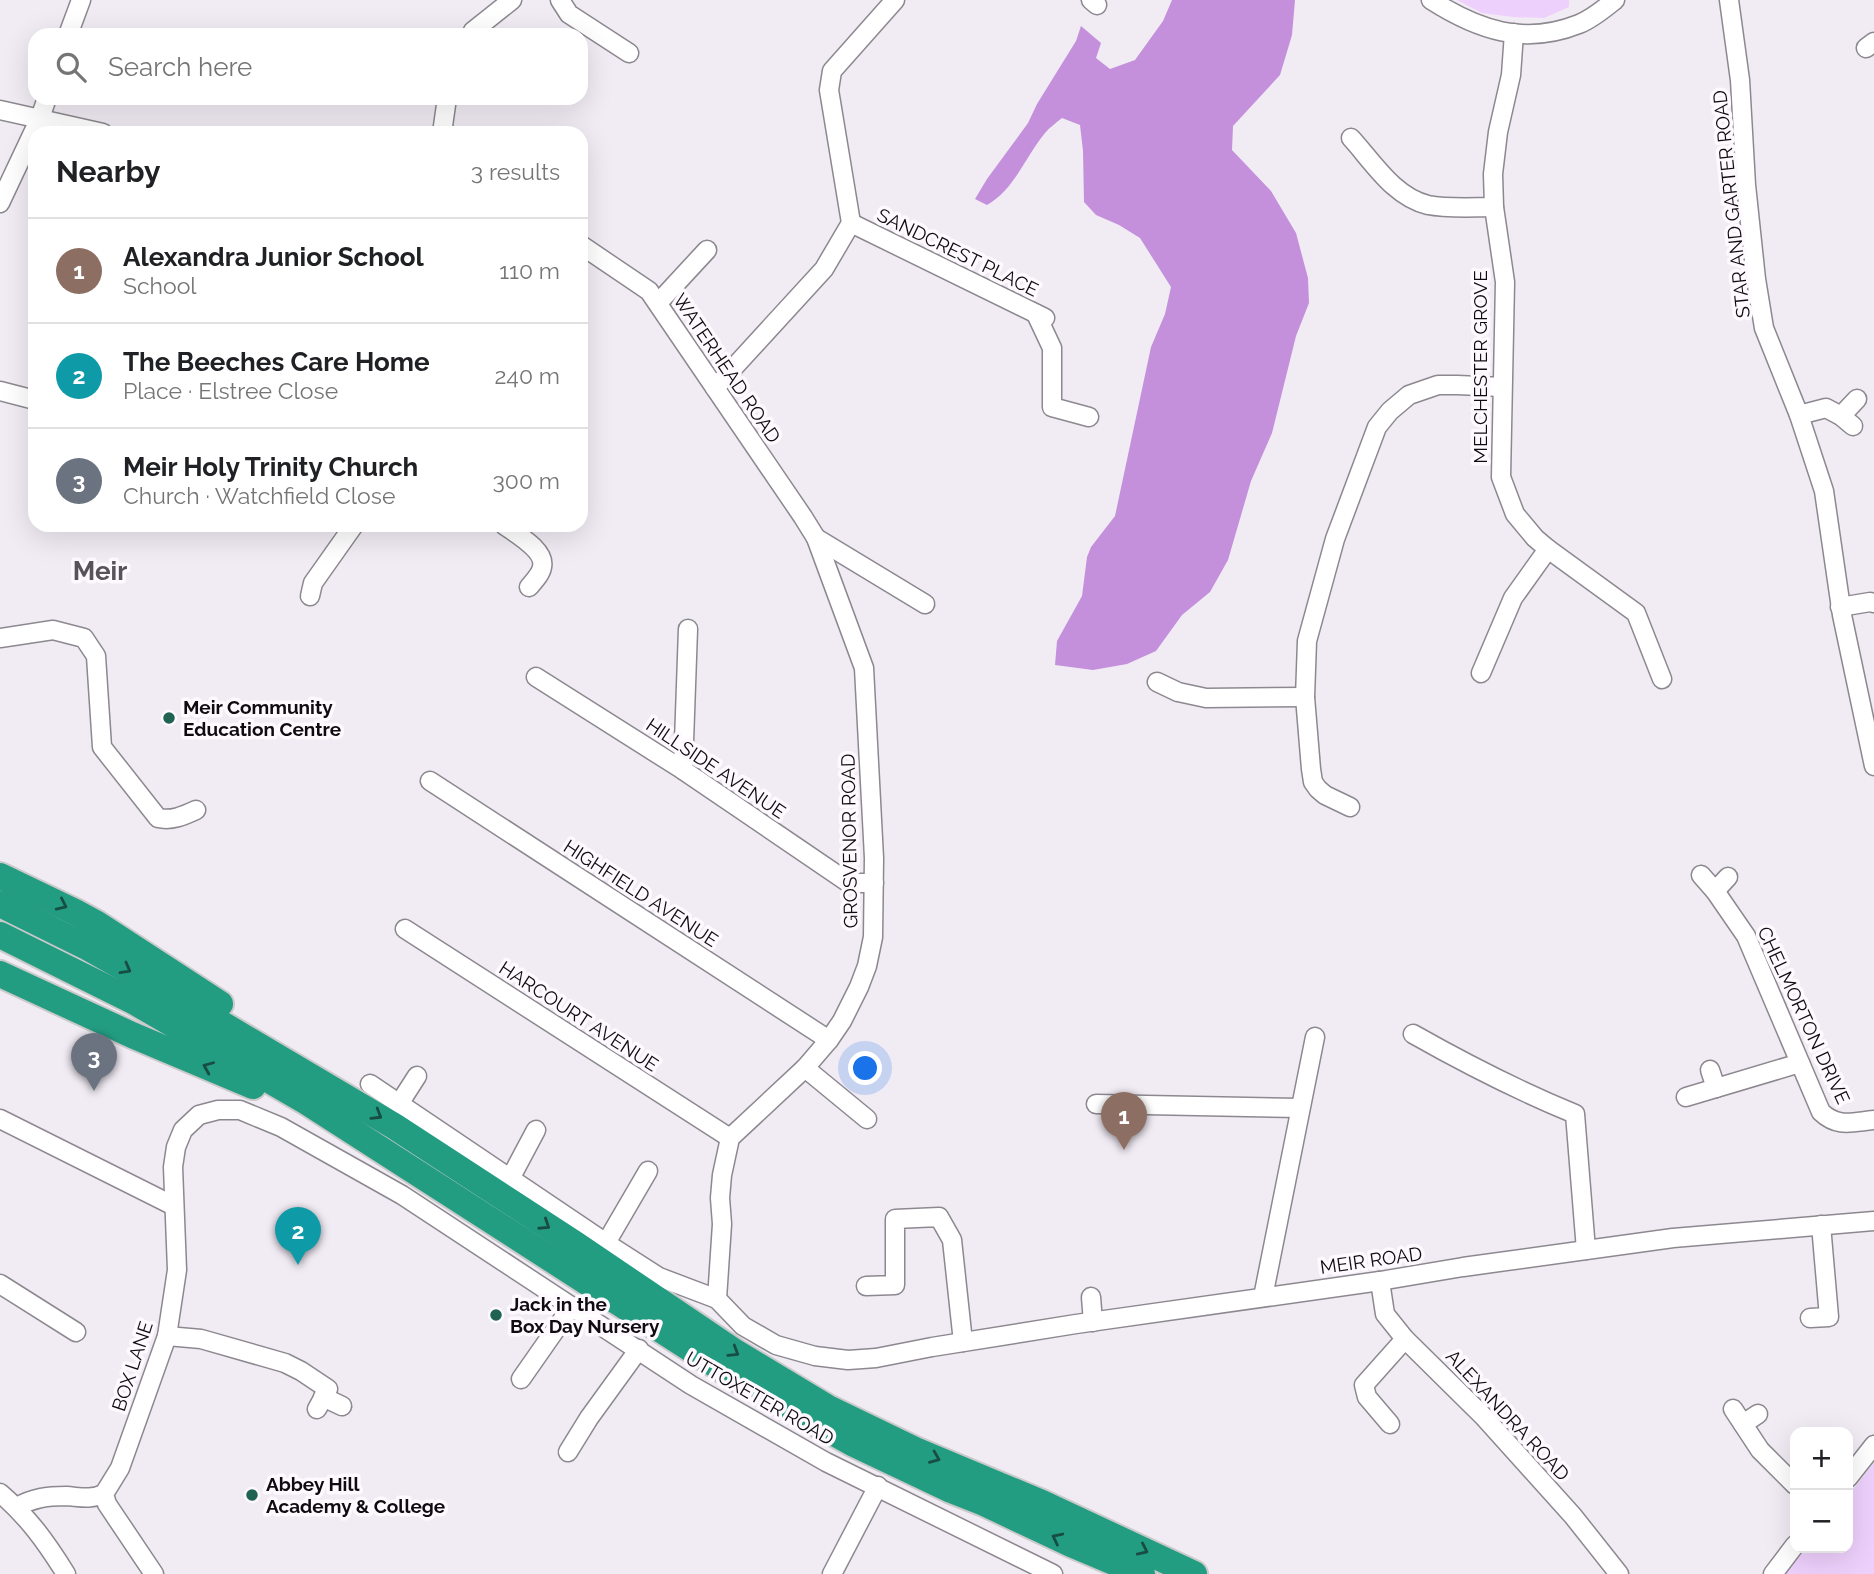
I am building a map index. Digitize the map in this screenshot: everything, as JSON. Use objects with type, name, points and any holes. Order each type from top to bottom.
[{"type":"highway","points":[[0,876],[75,912],[142,953],[224,1007],[318,1081]]},
{"type":"highway","points":[[0,904],[85,946],[394,1126],[575,1244],[734,1353],[828,1408],[915,1450],[1042,1503],[1194,1574]]},
{"type":"highway","points":[[0,935],[133,1000],[307,1102],[736,1378],[852,1443],[1142,1574]]},
{"type":"highway","points":[[0,974],[132,1035],[338,1123]]},
{"type":"street","points":[[70,28],[80,0]]},
{"type":"street","points":[[477,28],[512,0]]},
{"type":"street","points":[[560,0],[569,15],[629,53]]},
{"type":"street","points":[[715,388],[824,269],[851,223],[829,90],[832,71],[895,0]]},
{"type":"street","points":[[1431,0],[1482,27],[1539,34],[1580,23],[1615,0]]},
{"type":"street","name":"STAR AND GARTER ROAD","points":[[1729,0],[1740,80],[1746,185],[1764,328],[1799,415],[1824,491],[1840,607],[1874,766]]},
{"type":"street","name":"MELCHESTER GROVE","points":[[1514,33],[1511,75],[1498,132],[1493,174],[1494,207],[1505,282],[1501,477],[1515,514],[1535,538],[1636,612],[1662,678]]},
{"type":"street","points":[[36,126],[45,105]]},
{"type":"street","points":[[443,126],[446,105]]},
{"type":"street","points":[[0,110],[74,126]]},
{"type":"street","points":[[1351,138],[1395,187],[1414,200],[1450,207],[1494,207]]},
{"type":"street","points":[[0,203],[28,144]]},
{"type":"street","name":"SANDCREST PLACE","points":[[851,223],[1041,316],[1052,348],[1052,407],[1089,417]]},
{"type":"street","name":"WATERHEAD ROAD","points":[[588,250],[649,291],[816,538]]},
{"type":"street","points":[[658,303],[707,250]]},
{"type":"street","points":[[1350,807],[1325,795],[1314,782],[1305,697],[1307,641],[1335,539],[1377,427],[1390,411],[1409,395],[1426,388],[1457,385],[1502,387]]},
{"type":"street","points":[[0,391],[28,398]]},
{"type":"street","points":[[1799,415],[1826,408],[1847,421],[1857,399]]},
{"type":"street","points":[[310,596],[313,583],[349,532]]},
{"type":"street","points":[[513,532],[537,550],[542,558],[542,569],[529,586]]},
{"type":"street","points":[[816,538],[925,604]]},
{"type":"street","name":"GROSVENOR ROAD","points":[[730,1138],[805,1068],[830,1040],[859,987],[873,937],[874,883],[864,668],[816,538]]},
{"type":"street","points":[[1481,673],[1513,598],[1548,549]]},
{"type":"street","points":[[1840,607],[1874,603]]},
{"type":"street","points":[[683,770],[688,629]]},
{"type":"street","points":[[0,638],[53,630],[84,638],[96,656],[103,747],[158,818],[175,819],[196,810]]},
{"type":"street","name":"HILLSIDE AVENUE","points":[[536,677],[683,770],[849,883],[874,883]]},
{"type":"street","points":[[1157,682],[1178,692],[1206,698],[1305,697]]},
{"type":"street","name":"HIGHFIELD AVENUE","points":[[430,781],[830,1040]]},
{"type":"street","name":"CHELMORTON DRIVE","points":[[1701,875],[1746,936],[1821,1111],[1838,1123],[1874,1120]]},
{"type":"street","points":[[1715,891],[1728,877]]},
{"type":"street","name":"HARCOURT AVENUE","points":[[405,929],[730,1138]]},
{"type":"street","points":[[1413,1034],[1476,1069],[1575,1114],[1586,1250]]},
{"type":"street","points":[[1263,1297],[1315,1037]]},
{"type":"street","points":[[1686,1097],[1800,1063]]},
{"type":"street","points":[[805,1068],[867,1119]]},
{"type":"street","points":[[1710,1070],[1716,1088]]},
{"type":"street","points":[[399,1104],[417,1076]]},
{"type":"street","points":[[370,1084],[659,1277],[717,1299],[722,1224],[720,1198],[730,1138]]},
{"type":"street","points":[[1096,1104],[1300,1108]]},
{"type":"street","name":"BOX LANE","points":[[104,1493],[120,1468],[167,1336],[177,1270],[173,1167],[183,1130],[199,1115],[218,1110],[240,1110]]},
{"type":"street","name":"UTTOXETER ROAD","points":[[240,1110],[281,1127],[402,1195],[691,1385],[826,1462],[1054,1574]]},
{"type":"street","points":[[0,1119],[174,1206]]},
{"type":"street","points":[[510,1179],[536,1130]]},
{"type":"street","points":[[606,1244],[648,1171]]},
{"type":"street","points":[[866,1286],[895,1285],[895,1219],[939,1217],[952,1240],[963,1342]]},
{"type":"street","name":"MEIR ROAD","points":[[717,1299],[743,1326],[776,1345],[815,1356],[848,1360],[876,1358],[1093,1322],[1673,1238],[1874,1221]]},
{"type":"street","points":[[1810,1318],[1829,1317],[1821,1225]]},
{"type":"street","name":"ALEXANDRA ROAD","points":[[1380,1281],[1385,1314],[1405,1339],[1498,1433],[1573,1516],[1619,1574]]},
{"type":"street","points":[[0,1284],[76,1332]]},
{"type":"street","points":[[1091,1297],[1093,1322]]},
{"type":"street","points":[[521,1378],[572,1306]]},
{"type":"street","points":[[167,1336],[201,1339],[285,1363],[328,1389],[320,1403],[342,1406]]},
{"type":"street","points":[[1390,1424],[1367,1397],[1364,1385],[1405,1339]]},
{"type":"street","points":[[568,1452],[639,1349]]},
{"type":"street","points":[[1745,1416],[1760,1450],[1790,1480]]},
{"type":"street","points":[[1853,1471],[1874,1444]]},
{"type":"street","points":[[832,1574],[878,1486]]},
{"type":"street","points":[[0,1493],[17,1507],[42,1536],[66,1574]]},
{"type":"street","points":[[17,1507],[31,1499],[66,1496],[93,1499],[104,1493],[107,1504],[154,1574]]},
{"type":"street","points":[[1773,1574],[1790,1552]]},
{"type":"shaded area","points":[[1172,0],[1295,0],[1292,35],[1280,75],[1233,126],[1232,150],[1271,191],[1296,233],[1308,278],[1309,303],[1296,336],[1272,433],[1251,481],[1228,560],[1210,592],[1182,615],[1156,651],[1127,664],[1093,670],[1055,665],[1057,641],[1082,596],[1087,557],[1091,547],[1115,516],[1151,347],[1165,314],[1171,287],[1140,238],[1096,215],[1084,202],[1080,125],[1062,118],[1045,133],[1012,182],[997,198],[987,205],[975,199],[1028,123],[1076,41],[1081,26],[1101,43],[1096,58],[1110,69],[1135,60],[1163,21]]},
{"type":"shaded area","points":[[1457,0],[1569,0],[1569,7],[1544,18],[1513,17],[1482,13]]},
{"type":"shaded area","points":[[1874,1463],[1874,1574],[1785,1574],[1802,1553],[1853,1553],[1853,1490]]},
{"type":"place","name":"Meir Community Education Centre","points":[[169,718]]},
{"type":"place","name":"Meir Holy Trinity Church","points":[[94,1091]]},
{"type":"place","name":"Alexandra Junior School","points":[[1124,1150]]},
{"type":"place","name":"The Beeches Care Home","points":[[298,1265]]},
{"type":"place","name":"Jack in the Box Day Nursery","points":[[496,1315]]},
{"type":"place","name":"Abbey Hill Academy & College","points":[[252,1495]]},
{"type":"district","name":"Meir","points":[[100,571]]}]
